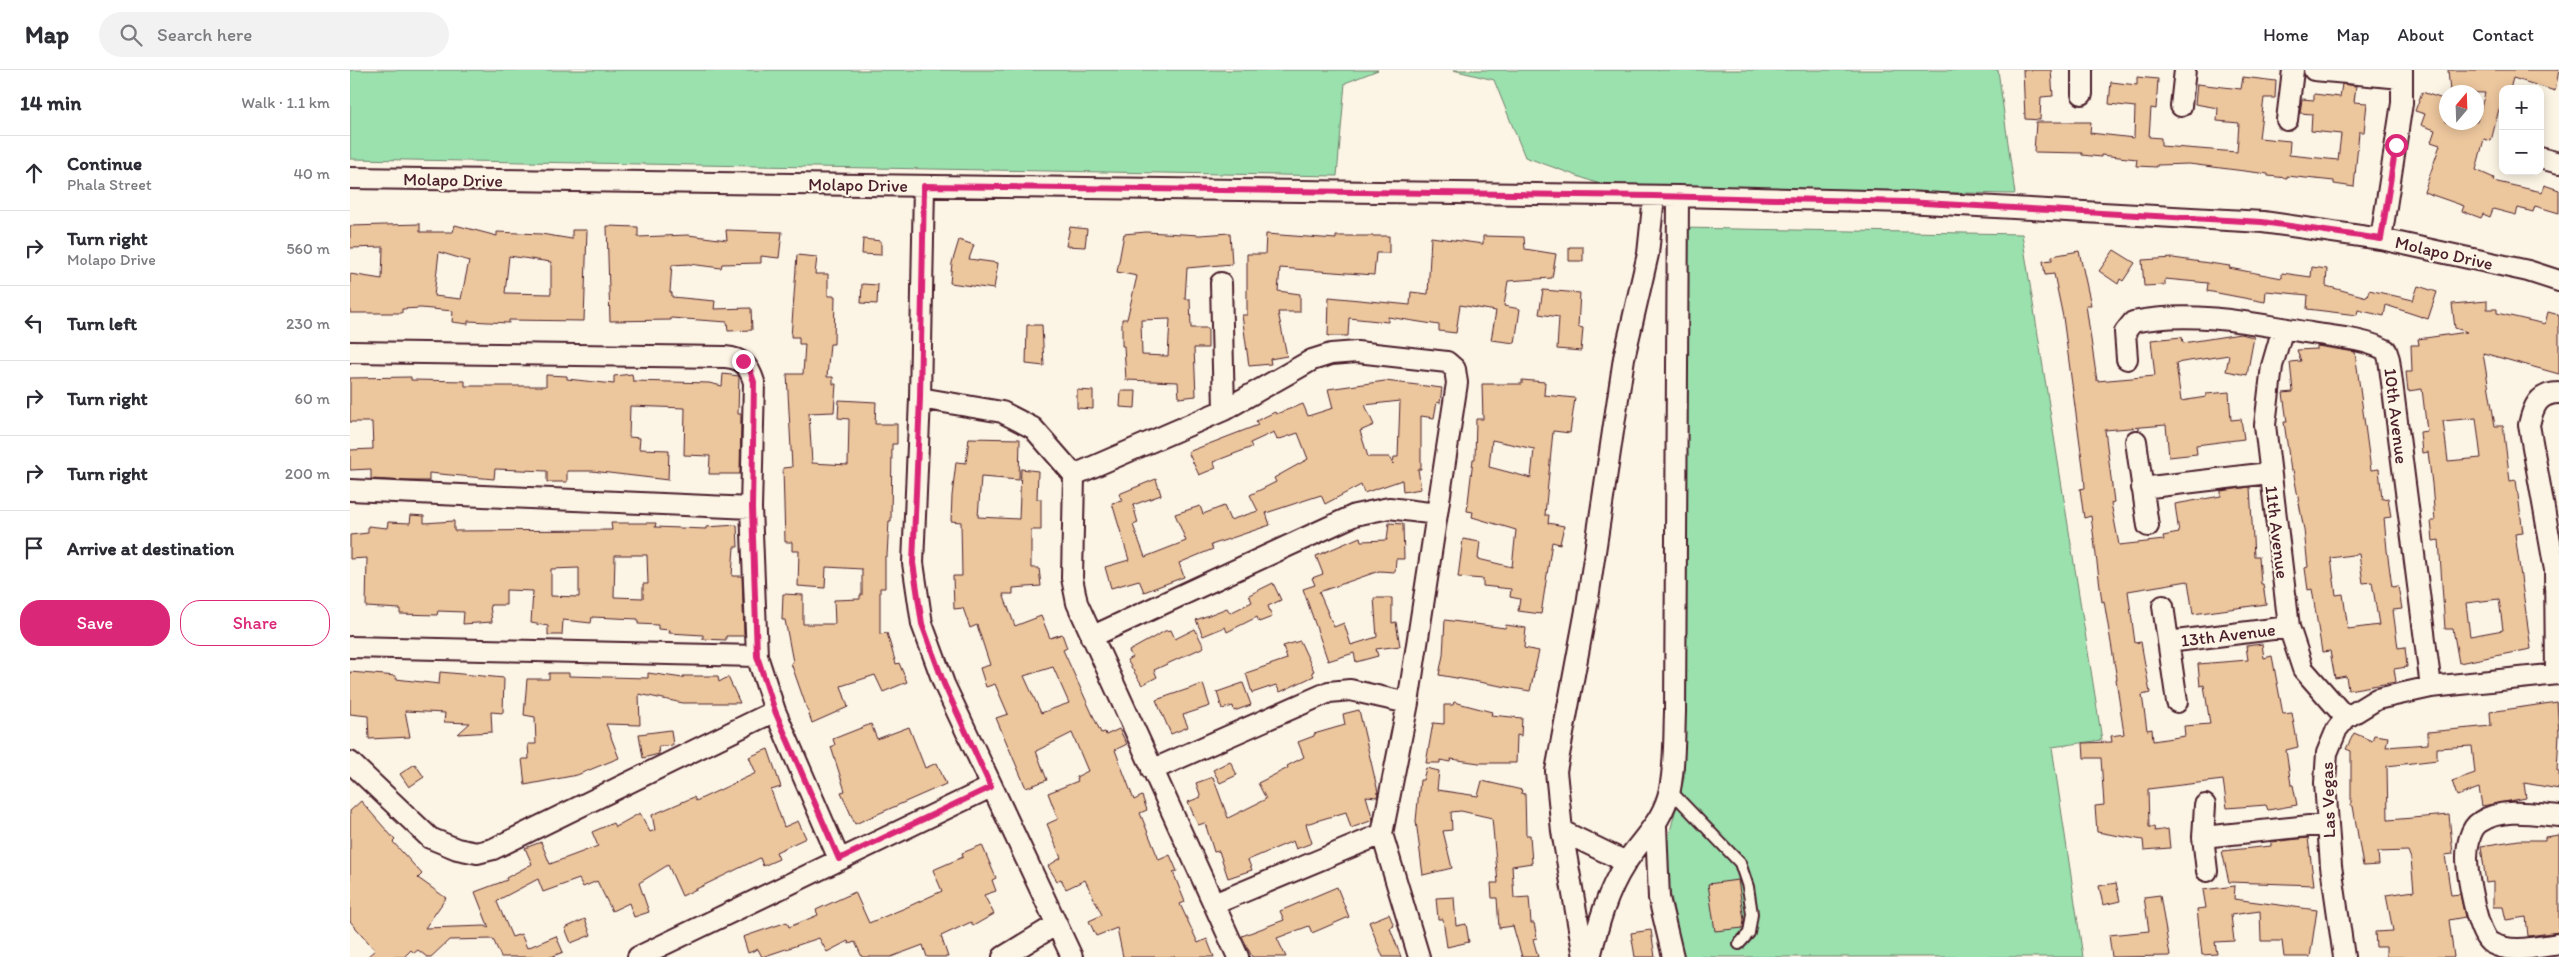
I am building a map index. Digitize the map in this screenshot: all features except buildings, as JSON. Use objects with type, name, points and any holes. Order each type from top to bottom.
[{"type":"street","points":[[2082,70],[2082,94]]},
{"type":"street","points":[[2181,106],[2186,70]]},
{"type":"street","points":[[2287,120],[2293,70]]},
{"type":"street","points":[[2314,70],[2402,74],[2399,128],[2381,239]]},
{"type":"street","name":"Molapo Drive","points":[[350,178],[1678,196],[1906,202],[2253,221],[2381,239],[2559,281]]},
{"type":"street","points":[[924,186],[920,398],[913,563],[922,624],[944,684],[1072,957]]},
{"type":"street","points":[[1584,957],[1562,831],[1556,771],[1561,734],[1587,604],[1624,358],[1648,254],[1654,196]]},
{"type":"street","points":[[1590,957],[1598,924],[1614,885],[1626,862],[1656,826],[1670,790],[1675,712],[1678,196]]},
{"type":"street","points":[[1221,283],[1224,410]]},
{"type":"street","name":"10th Avenue","points":[[2127,359],[2125,332],[2132,322],[2204,318],[2362,341],[2386,350],[2389,359],[2431,687]]},
{"type":"street","name":"11th Avenue","points":[[2283,328],[2272,366],[2265,425],[2269,473],[2289,627],[2304,669],[2346,718]]},
{"type":"street","points":[[350,352],[725,357],[743,361],[750,370],[754,382],[752,508],[757,656],[775,711],[839,859]]},
{"type":"street","points":[[1074,475],[1224,410],[1312,360],[1331,354],[1357,352],[1447,362],[1455,369],[1457,383],[1408,703],[1382,834],[1419,957]]},
{"type":"street","points":[[2557,673],[2557,569],[2529,425],[2535,404],[2544,396],[2559,393]]},
{"type":"street","points":[[920,398],[1002,412],[1033,428],[1074,475],[1072,578],[1077,603],[1238,957]]},
{"type":"street","points":[[2136,441],[2148,526]]},
{"type":"street","points":[[2142,488],[2269,473]]},
{"type":"street","points":[[350,490],[752,508]]},
{"type":"street","points":[[1091,637],[1356,515],[1389,508],[1437,514]]},
{"type":"street","name":"13th Avenue","points":[[2163,606],[2177,702]]},
{"type":"street","name":"13th Avenue","points":[[2168,642],[2289,627]]},
{"type":"street","points":[[350,647],[757,656]]},
{"type":"street","name":"Las Vegas","points":[[2344,957],[2331,866],[2325,783],[2327,753],[2337,730],[2346,718],[2377,699],[2431,687],[2557,673]]},
{"type":"street","points":[[1152,770],[1329,692],[1350,690],[1408,703]]},
{"type":"street","points":[[350,762],[430,838],[458,849],[477,853],[493,850],[775,711]]},
{"type":"street","points":[[638,957],[991,787]]},
{"type":"street","points":[[2205,805],[2203,837],[2207,871]]},
{"type":"street","points":[[2559,816],[2519,812],[2478,822],[2470,835],[2467,858],[2479,928],[2488,942],[2501,948],[2522,949],[2559,944]]},
{"type":"street","points":[[2203,837],[2328,824]]},
{"type":"street","points":[[1656,826],[1659,898],[1673,957]]},
{"type":"street","points":[[1562,831],[1626,862]]},
{"type":"street","points":[[1214,904],[1382,834]]},
{"type":"street","points":[[1003,957],[1057,924]]},
{"type":"lane","points":[[1670,790],[1740,863],[1748,887],[1752,914],[1749,932],[1739,944]]},
{"type":"green space","points":[[350,70],[1378,70],[1345,83],[1337,176],[350,159]]},
{"type":"green space","points":[[1453,70],[1998,70],[2015,194],[1605,186],[1525,157],[1494,80]]},
{"type":"green space","points":[[1680,228],[2022,234],[2102,740],[2052,747],[2083,957],[1686,957],[1683,954],[1663,858],[1684,778]]},
{"type":"route","points":[[743,361],[750,370],[754,382],[752,508],[757,656],[761,674],[775,711],[839,859],[991,787],[944,684],[922,624],[913,563],[920,398],[924,186],[1654,196],[1906,202],[2262,222],[2381,239],[2396,145]]}]
